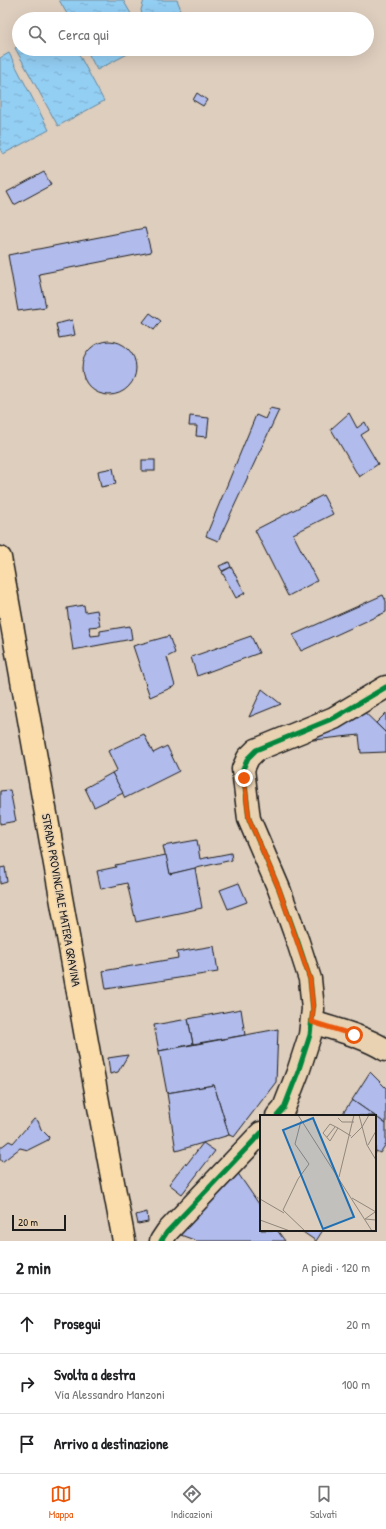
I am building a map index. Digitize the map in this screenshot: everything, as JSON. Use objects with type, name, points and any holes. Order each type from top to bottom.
[{"type":"main road","name":"STRADA PROVINCIALE MATERA GRAVINA","points":[[0,558],[124,1241]]},
{"type":"street","points":[[278,1115],[284,1108],[310,1035],[313,1009],[310,979],[279,889],[249,819],[243,769],[248,758],[256,750],[334,718],[386,687]]},
{"type":"street","points":[[312,1022],[374,1042],[386,1050]]},
{"type":"street","points":[[161,1241],[167,1232],[260,1134]]},
{"type":"water","points":[[59,0],[123,0],[130,12],[66,12]]},
{"type":"water","points":[[144,0],[177,0],[180,7],[179,12],[141,12]]},
{"type":"water","points":[[9,53],[49,130],[3,154],[0,149],[0,58]]},
{"type":"water","points":[[19,56],[80,56],[104,101],[58,126]]},
{"type":"water","points":[[90,56],[124,56],[97,70]]},
{"type":"building","points":[[197,93],[207,100],[203,106],[193,100]]},
{"type":"building","points":[[44,172],[51,185],[14,205],[7,192]]},
{"type":"building","points":[[145,228],[151,252],[39,274],[46,307],[18,311],[8,255]]},
{"type":"building","points":[[150,313],[161,321],[154,330],[143,322]]},
{"type":"building","points":[[72,320],[75,335],[59,338],[56,324]]},
{"type":"building","points":[[104,341],[114,341],[124,345],[132,353],[136,363],[136,373],[132,383],[124,391],[114,395],[104,395],[94,391],[86,383],[82,373],[82,363],[86,353],[94,345]]},
{"type":"building","points":[[270,408],[279,410],[218,541],[206,536],[256,415],[265,419]]},
{"type":"building","points":[[349,413],[357,428],[365,422],[369,430],[361,435],[378,464],[359,477],[331,429]]},
{"type":"building","points":[[190,416],[209,418],[207,437],[196,436],[197,426],[189,426]]},
{"type":"building","points":[[142,460],[155,460],[155,471],[142,471]]},
{"type":"building","points":[[113,468],[116,484],[101,487],[98,471]]},
{"type":"building","points":[[323,495],[333,514],[293,534],[317,581],[288,596],[255,530]]},
{"type":"building","points":[[229,562],[231,567],[222,571],[219,566]]},
{"type":"building","points":[[231,567],[245,593],[236,598],[222,572]]},
{"type":"building","points":[[383,595],[386,601],[386,612],[301,651],[293,635]]},
{"type":"building","points":[[84,605],[85,612],[97,610],[100,626],[89,627],[91,636],[100,635],[100,631],[130,626],[132,639],[73,650],[67,608]]},
{"type":"building","points":[[169,636],[175,653],[167,657],[175,686],[150,697],[133,646]]},
{"type":"building","points":[[251,636],[259,653],[197,676],[191,657]]},
{"type":"building","points":[[262,689],[281,704],[249,717]]},
{"type":"building","points":[[352,700],[386,733],[386,752],[361,753],[359,735],[286,743]]},
{"type":"building","points":[[386,713],[386,731],[385,732],[376,723]]},
{"type":"building","points":[[144,734],[153,753],[167,746],[179,771],[125,798],[112,773],[117,770],[108,751]]},
{"type":"building","points":[[112,773],[123,793],[94,807],[85,788]]},
{"type":"building","points":[[10,790],[16,821],[0,824],[0,791]]},
{"type":"building","points":[[197,840],[200,859],[231,853],[232,860],[170,874],[163,846]]},
{"type":"building","points":[[166,855],[170,874],[195,868],[202,908],[136,922],[127,883],[101,889],[97,871],[116,867],[115,865]]},
{"type":"building","points":[[5,867],[7,882],[0,884],[0,868]]},
{"type":"building","points":[[239,883],[247,902],[228,909],[220,890]]},
{"type":"building","points":[[214,946],[218,972],[106,989],[103,971],[178,958],[177,952]]},
{"type":"building","points":[[241,1009],[245,1035],[193,1044],[188,1019]]},
{"type":"building","points":[[188,1019],[193,1044],[159,1051],[154,1025]]},
{"type":"building","points":[[278,1029],[276,1082],[234,1137],[229,1135],[214,1085],[167,1093],[159,1051]]},
{"type":"building","points":[[128,1055],[118,1072],[110,1074],[108,1058]]},
{"type":"building","points":[[370,1072],[386,1088],[386,1124],[376,1117],[376,1115],[373,1115],[352,1100]]},
{"type":"building","points":[[214,1085],[229,1135],[176,1151],[167,1093]]},
{"type":"building","points":[[352,1100],[374,1115],[342,1115]]},
{"type":"building","points":[[376,1117],[386,1124],[386,1144],[380,1153],[376,1151]]},
{"type":"building","points":[[34,1119],[38,1121],[41,1129],[49,1137],[48,1140],[28,1150],[20,1148],[2,1162],[0,1159],[0,1148],[9,1141],[13,1143]]},
{"type":"building","points":[[203,1143],[215,1151],[182,1194],[169,1184]]},
{"type":"building","points":[[235,1169],[260,1206],[260,1231],[278,1231],[285,1241],[197,1241],[178,1234]]},
{"type":"building","points":[[147,1212],[148,1222],[138,1224],[136,1215]]},
{"type":"building","points":[[301,1231],[322,1231],[316,1241]]},
{"type":"cycle path","points":[[278,1115],[284,1108],[310,1035],[313,1009],[310,979],[279,889],[249,819],[243,769],[248,758],[256,750],[334,718],[386,687]]},
{"type":"cycle path","points":[[161,1241],[167,1232],[260,1134]]},
{"type":"route","points":[[244,778],[249,819],[279,889],[310,979],[313,1009],[312,1022],[354,1035]]}]
